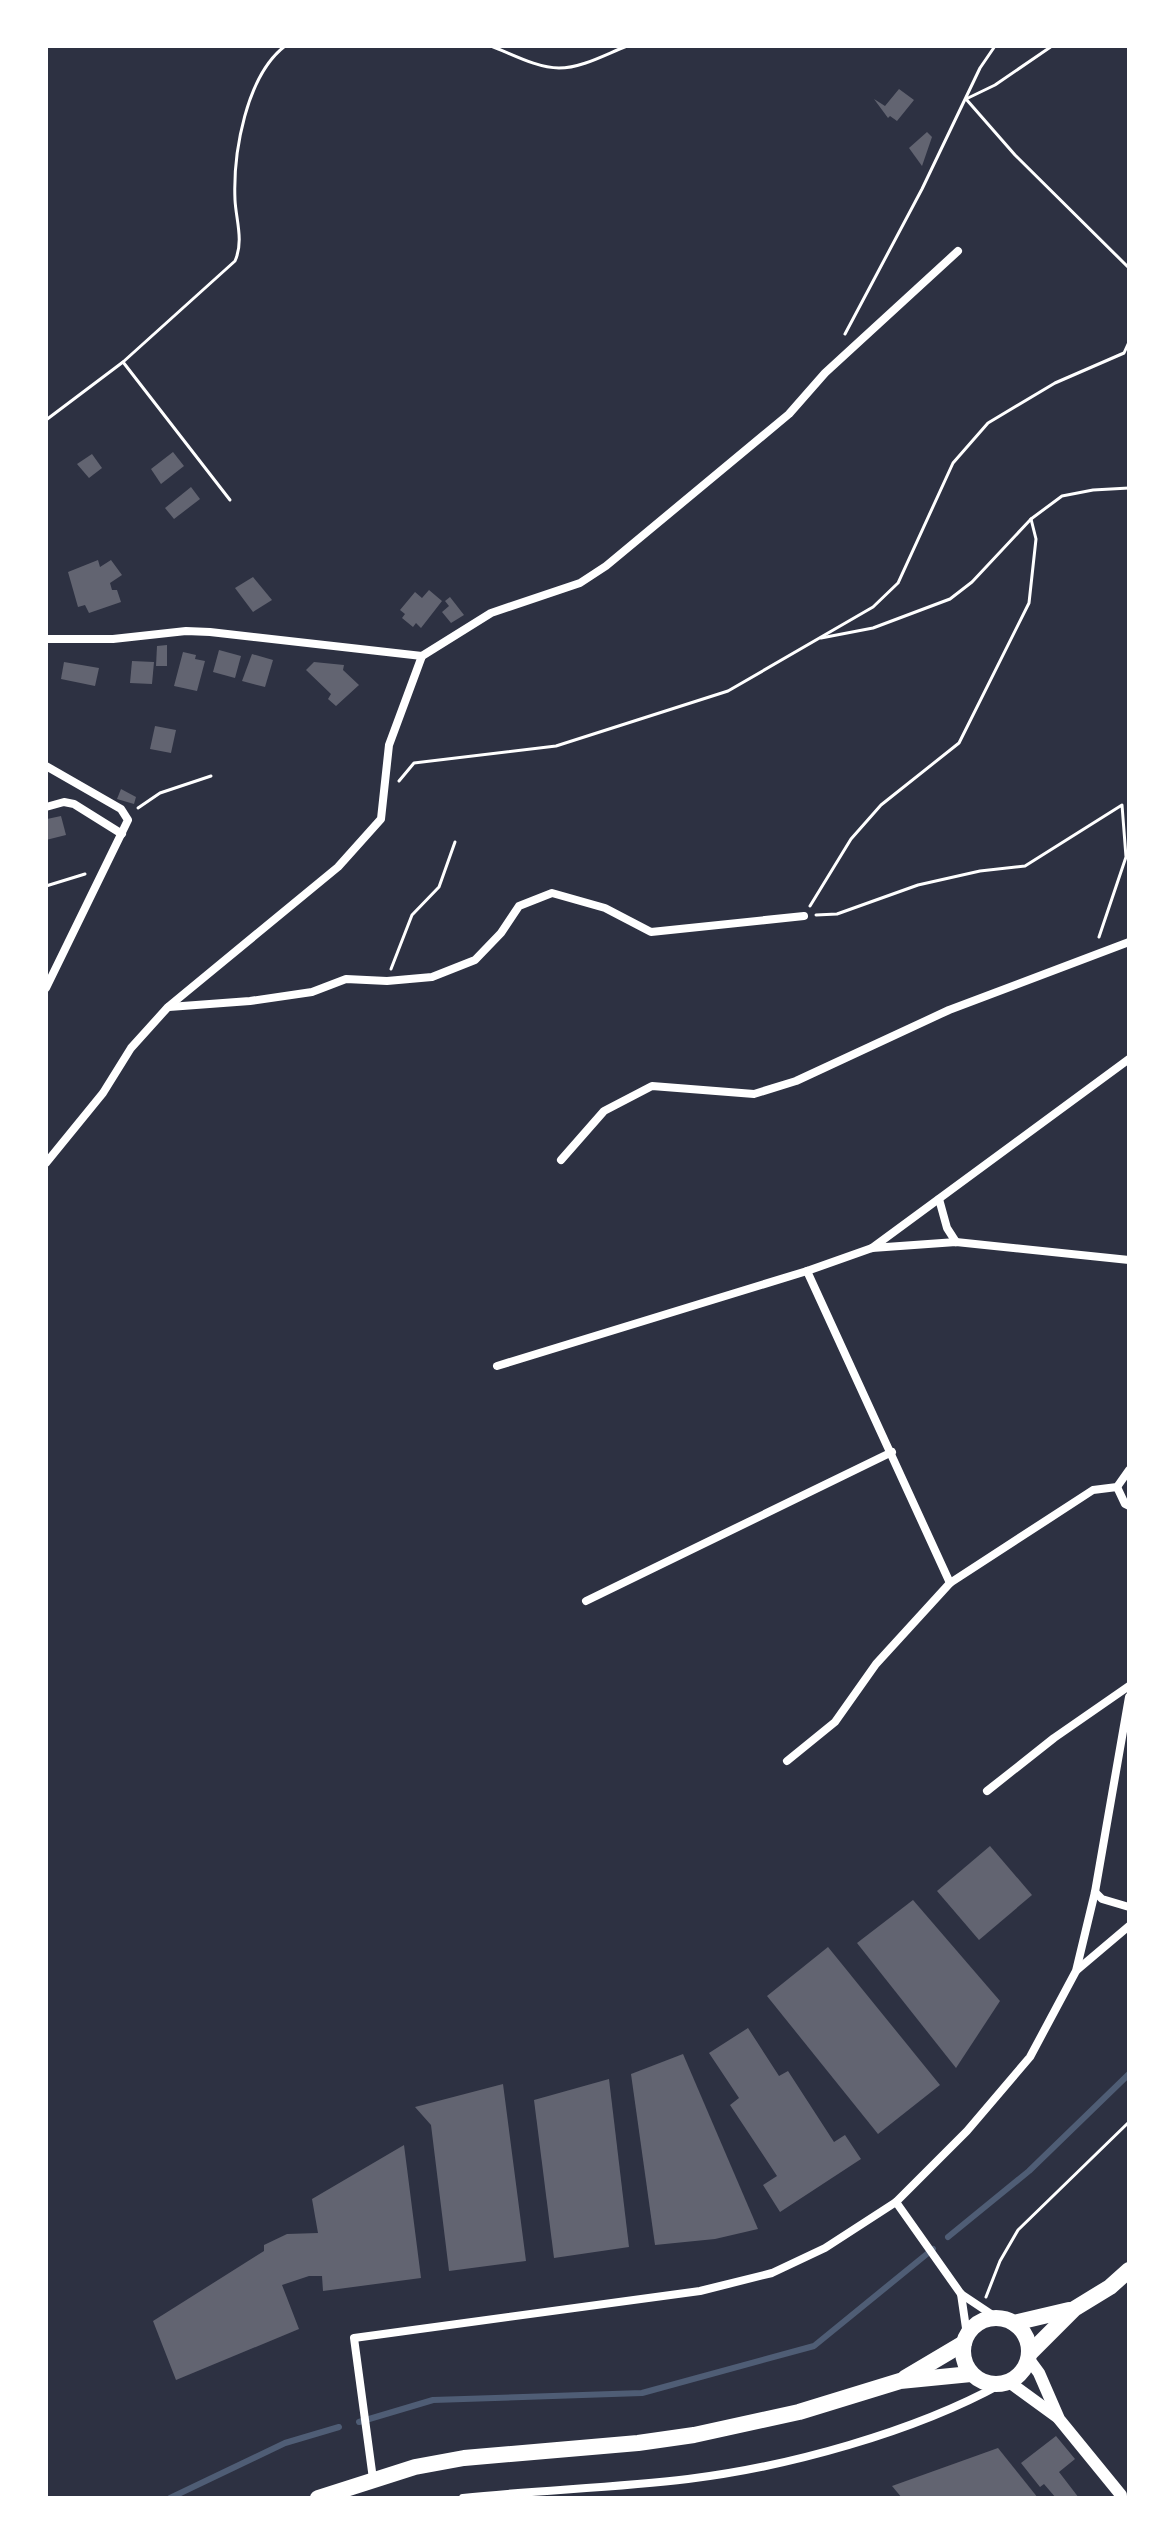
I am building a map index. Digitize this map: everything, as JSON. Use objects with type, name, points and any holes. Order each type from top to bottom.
[{"type":"main road","points":[[965,2339],[963,2359],[971,2374],[980,2380],[1005,2383],[1024,2369],[1029,2356],[1074,2309],[1110,2287],[1129,2270]]},
{"type":"main road","points":[[900,2381],[965,2339],[979,2322],[997,2318],[1014,2323],[1074,2309]]},
{"type":"main road","points":[[1014,2323],[1026,2336],[1029,2356]]},
{"type":"main road","points":[[318,2498],[373,2479],[464,2458],[638,2443],[731,2428],[799,2412],[900,2381],[971,2374]]},
{"type":"street","points":[[46,1163],[103,1093],[131,1048],[168,1007],[338,867],[381,819],[389,745],[422,656],[491,613],[580,583],[606,566],[789,414],[825,373],[958,251]]},
{"type":"street","points":[[46,639],[113,639],[186,631],[210,632],[422,656]]},
{"type":"street","points":[[46,766],[121,809],[128,820],[46,988]]},
{"type":"street","points":[[46,807],[64,802],[74,804],[122,834]]},
{"type":"street","points":[[168,1007],[250,1001],[312,992],[346,979],[387,981],[432,977],[475,960],[501,933],[519,906],[552,893],[605,908],[651,932],[804,916]]},
{"type":"street","points":[[561,1160],[604,1111],[652,1086],[754,1094],[796,1081],[949,1010],[1129,942]]},
{"type":"street","points":[[872,1248],[1129,1059]]},
{"type":"street","points":[[939,1199],[947,1228],[956,1242]]},
{"type":"street","points":[[497,1366],[807,1271],[872,1248],[956,1242],[1129,1260]]},
{"type":"street","points":[[807,1271],[950,1583]]},
{"type":"street","points":[[586,1601],[892,1452]]},
{"type":"street","points":[[787,1761],[835,1722],[876,1664],[950,1583],[1093,1490],[1117,1487],[1129,1470]]},
{"type":"street","points":[[1117,1487],[1129,1506]]},
{"type":"street","points":[[987,1791],[1054,1738],[1129,1686]]},
{"type":"street","points":[[373,2479],[354,2338],[700,2291],[772,2273],[825,2248],[896,2202],[967,2131],[1030,2057],[1076,1971],[1095,1892],[1129,1697]]},
{"type":"street","points":[[1095,1892],[1102,1899],[1129,1907]]},
{"type":"street","points":[[1076,1971],[1129,1926]]},
{"type":"street","points":[[896,2202],[961,2294],[997,2318]]},
{"type":"street","points":[[961,2294],[965,2339]]},
{"type":"street","points":[[1029,2356],[1059,2419]]},
{"type":"street","points":[[463,2498],[689,2479],[778,2463],[882,2434],[973,2399],[1005,2383],[1059,2419],[1123,2495]]},
{"type":"path","points":[[46,420],[123,362],[235,261],[240,243],[235,197],[240,127],[268,61],[285,46]]},
{"type":"path","points":[[491,46],[560,68],[581,64],[627,46]]},
{"type":"path","points":[[845,333],[980,68],[995,46]]},
{"type":"path","points":[[966,99],[995,85],[1052,46]]},
{"type":"path","points":[[966,99],[1015,155],[1129,268]]},
{"type":"path","points":[[382,803],[414,763],[556,746],[728,691],[873,607],[898,583],[953,463],[988,423],[1055,383],[1124,353],[1129,342]]},
{"type":"path","points":[[123,362],[230,500]]},
{"type":"path","points":[[818,639],[873,628],[950,599],[972,582],[1031,519],[1062,496],[1129,488]]},
{"type":"path","points":[[804,916],[851,839],[881,805],[959,743],[1029,603],[1036,539],[1031,519]]},
{"type":"path","points":[[128,820],[160,793],[211,776]]},
{"type":"path","points":[[804,916],[837,914],[918,885],[980,871],[1025,866],[1122,805],[1126,857],[1094,954]]},
{"type":"path","points":[[387,981],[412,915],[439,887],[455,842]]},
{"type":"path","points":[[46,886],[104,868]]},
{"type":"path","points":[[981,2307],[1000,2261],[1018,2230],[1129,2122]]},
{"type":"building","points":[[899,89],[914,100],[897,121],[890,116],[888,118],[874,99],[885,106]]},
{"type":"building","points":[[927,132],[932,137],[922,166],[909,148]]},
{"type":"building","points":[[173,452],[184,466],[161,484],[151,469]]},
{"type":"building","points":[[92,454],[102,468],[89,478],[77,464]]},
{"type":"building","points":[[191,487],[200,499],[174,519],[165,508]]},
{"type":"building","points":[[98,560],[100,567],[111,560],[122,575],[110,583],[112,590],[117,590],[121,602],[89,613],[85,605],[78,607],[68,572]]},
{"type":"building","points":[[253,577],[272,600],[253,612],[235,588]]},
{"type":"building","points":[[429,590],[442,601],[421,628],[416,623],[413,627],[402,618],[405,614],[400,610],[415,592],[422,598]]},
{"type":"building","points":[[450,597],[464,615],[451,623],[442,612],[449,606],[445,601]]},
{"type":"building","points":[[167,645],[167,666],[156,666],[157,646]]},
{"type":"building","points":[[219,650],[241,656],[235,678],[213,672]]},
{"type":"building","points":[[183,652],[205,661],[197,691],[174,686]]},
{"type":"building","points":[[252,654],[273,660],[265,687],[242,681]]},
{"type":"building","points":[[132,661],[154,662],[152,684],[130,683]]},
{"type":"building","points":[[64,662],[99,668],[95,686],[61,679]]},
{"type":"building","points":[[314,662],[344,665],[343,670],[359,685],[336,706],[328,699],[331,694],[306,670]]},
{"type":"building","points":[[155,726],[176,730],[171,753],[150,749]]},
{"type":"building","points":[[121,789],[136,797],[134,804],[117,799]]},
{"type":"building","points":[[61,816],[66,835],[46,840],[47,819]]},
{"type":"building","points":[[990,1846],[1032,1895],[979,1940],[937,1891]]},
{"type":"building","points":[[913,1900],[1000,2001],[956,2068],[857,1943]]},
{"type":"building","points":[[828,1947],[940,2085],[878,2134],[767,1996]]},
{"type":"building","points":[[748,2028],[779,2076],[788,2071],[834,2142],[845,2135],[861,2159],[780,2212],[763,2185],[777,2176],[730,2105],[739,2098],[709,2053]]},
{"type":"building","points":[[683,2054],[758,2229],[715,2239],[655,2245],[631,2074]]},
{"type":"building","points":[[609,2079],[629,2247],[554,2258],[534,2100]]},
{"type":"building","points":[[503,2084],[526,2261],[449,2271],[431,2125],[415,2107]]},
{"type":"building","points":[[404,2145],[421,2278],[323,2291],[322,2276],[309,2276],[282,2285],[299,2329],[176,2380],[153,2321],[264,2251],[264,2245],[287,2234],[318,2233],[312,2199]]},
{"type":"building","points":[[1056,2436],[1075,2459],[1059,2472],[1079,2498],[1056,2498],[1044,2484],[1040,2487],[1021,2463]]},
{"type":"building","points":[[998,2448],[1038,2498],[902,2498],[892,2486]]},
{"type":"waterway","points":[[948,2237],[1029,2171],[1129,2074]]},
{"type":"waterway","points":[[359,2422],[433,2400],[642,2393],[814,2346],[933,2249]]},
{"type":"waterway","points":[[170,2498],[285,2443],[339,2427]]}]
